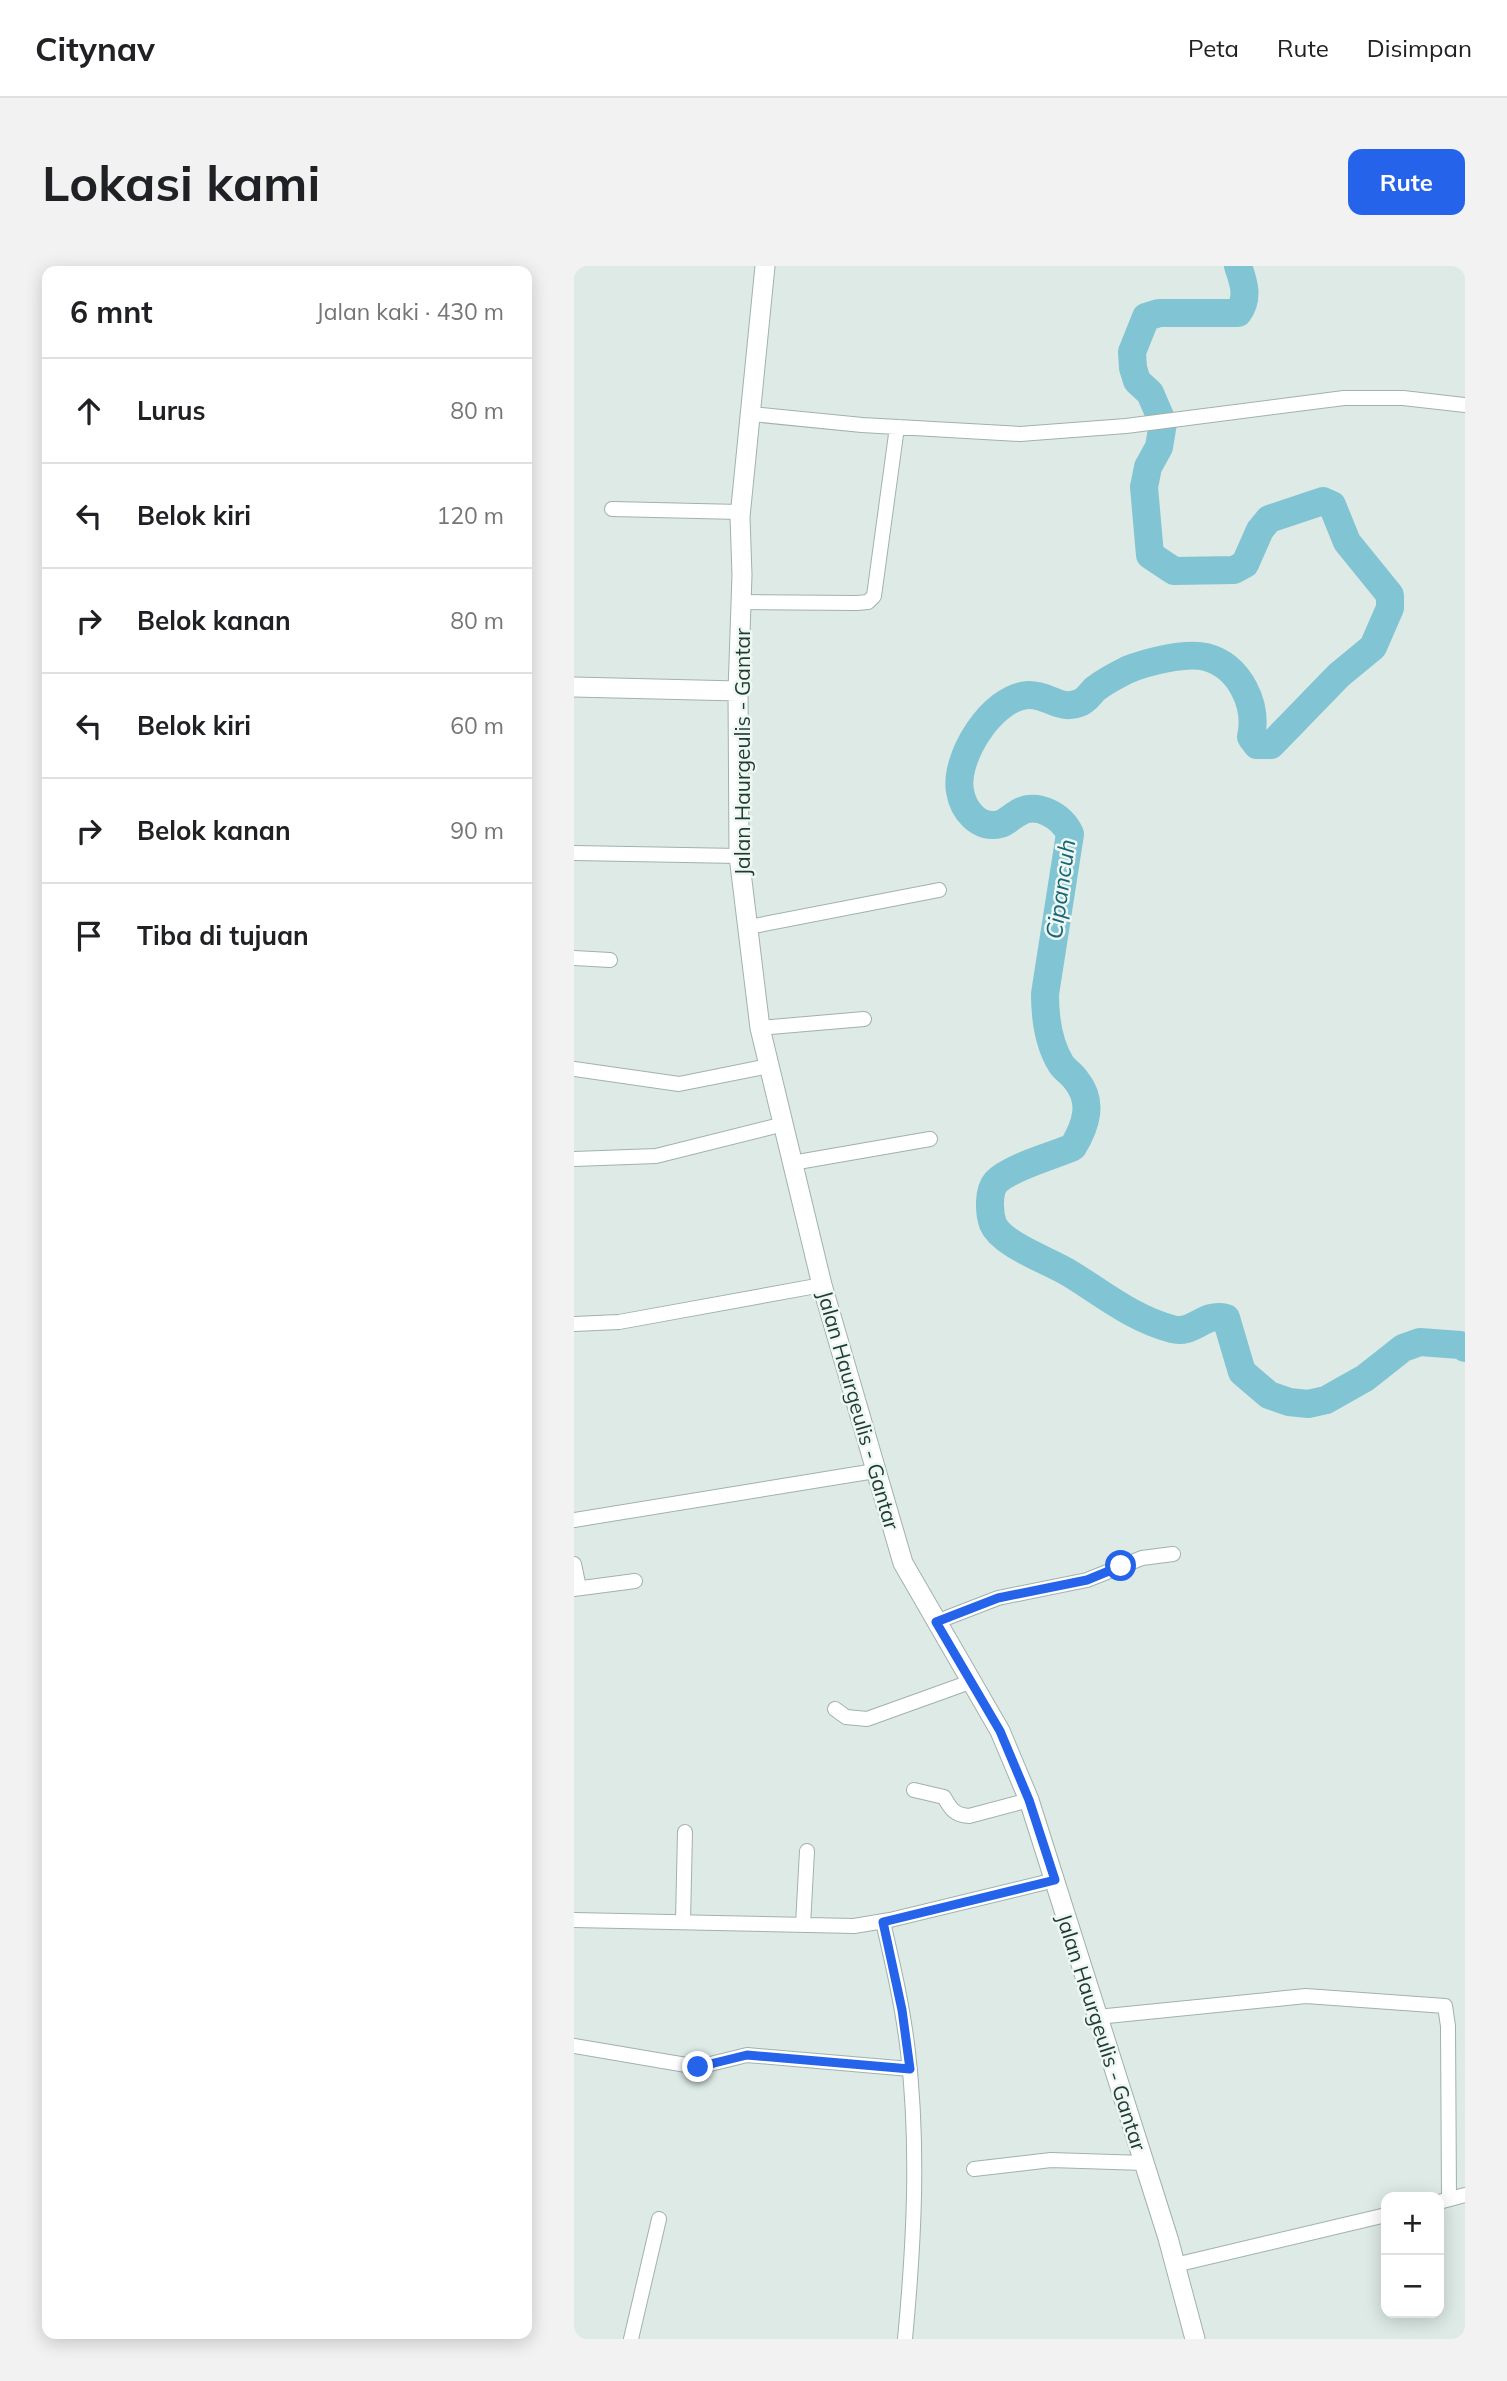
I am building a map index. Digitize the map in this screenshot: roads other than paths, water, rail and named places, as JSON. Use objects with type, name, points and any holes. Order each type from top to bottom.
[{"type":"street","name":"Jalan Haurgeulis - Gantar","points":[[765,266],[740,512],[738,691],[739,856],[760,1028],[822,1285],[903,1563],[1000,1731],[1029,1800],[1144,2163],[1195,2339]]},
{"type":"street","points":[[751,423],[1020,434],[1126,426],[1183,416],[1344,398],[1403,398],[1465,405]]},
{"type":"street","points":[[741,602],[857,603],[867,602],[874,596],[897,427]]},
{"type":"street","points":[[612,509],[740,512]]},
{"type":"street","points":[[574,687],[738,691]]},
{"type":"street","points":[[574,853],[739,856]]},
{"type":"street","points":[[749,928],[939,890]]},
{"type":"street","points":[[574,958],[610,960]]},
{"type":"street","points":[[760,1028],[864,1019]]},
{"type":"street","points":[[574,1069],[679,1084],[769,1066]]},
{"type":"street","points":[[574,1159],[656,1156],[784,1124]]},
{"type":"street","points":[[792,1163],[930,1139]]},
{"type":"street","points":[[574,1324],[620,1322],[822,1285]]},
{"type":"street","points":[[574,1520],[875,1471]]},
{"type":"street","points":[[936,1622],[998,1598],[1087,1580],[1130,1562],[1173,1554]]},
{"type":"street","points":[[574,1564],[576,1588],[635,1581]]},
{"type":"street","points":[[835,1709],[846,1717],[867,1719],[970,1682]]},
{"type":"street","points":[[914,1790],[944,1797],[952,1811],[969,1816],[1029,1800]]},
{"type":"street","points":[[683,1922],[685,1832]]},
{"type":"street","points":[[803,1925],[807,1851]]},
{"type":"street","points":[[574,1920],[853,1926],[883,1922],[1055,1880]]},
{"type":"street","points":[[883,1922],[902,2010],[914,2122],[915,2234],[905,2339]]},
{"type":"street","points":[[1097,2017],[1306,1996],[1445,2006],[1448,2026],[1444,2200],[1465,2195]]},
{"type":"street","points":[[574,2046],[698,2067],[747,2055],[910,2069]]},
{"type":"street","points":[[974,2169],[1051,2160],[1144,2163]]},
{"type":"street","points":[[1175,2265],[1381,2216]]},
{"type":"street","points":[[631,2339],[659,2219]]},
{"type":"waterway","name":"Cipancuh","points":[[1238,266],[1244,284],[1243,302],[1238,313],[1159,313],[1146,317],[1132,352],[1137,381],[1150,393],[1163,423],[1159,447],[1148,467],[1144,487],[1150,555],[1174,571],[1234,570],[1245,564],[1260,530],[1269,519],[1323,501],[1332,505],[1347,542],[1390,595],[1390,608],[1373,647],[1339,675],[1271,745],[1257,745],[1251,737],[1252,712],[1244,688],[1237,678],[1218,662],[1198,656],[1166,659],[1127,670],[1099,686],[1084,701],[1072,705],[1060,704],[1035,695],[1014,698],[1001,706],[978,731],[963,762],[960,777],[962,798],[973,817],[992,825],[1003,823],[1025,810],[1040,810],[1055,816],[1070,834],[1045,994],[1046,1012],[1050,1039],[1057,1056],[1082,1088],[1086,1105],[1084,1122],[1073,1147],[1021,1167],[996,1182],[990,1196],[993,1224],[998,1232],[1016,1246],[1069,1273],[1118,1305],[1158,1325],[1180,1330],[1211,1318],[1226,1318],[1242,1372],[1269,1395],[1289,1402],[1308,1404],[1326,1400],[1365,1378],[1403,1348],[1420,1342],[1460,1345],[1465,1348]]}]
